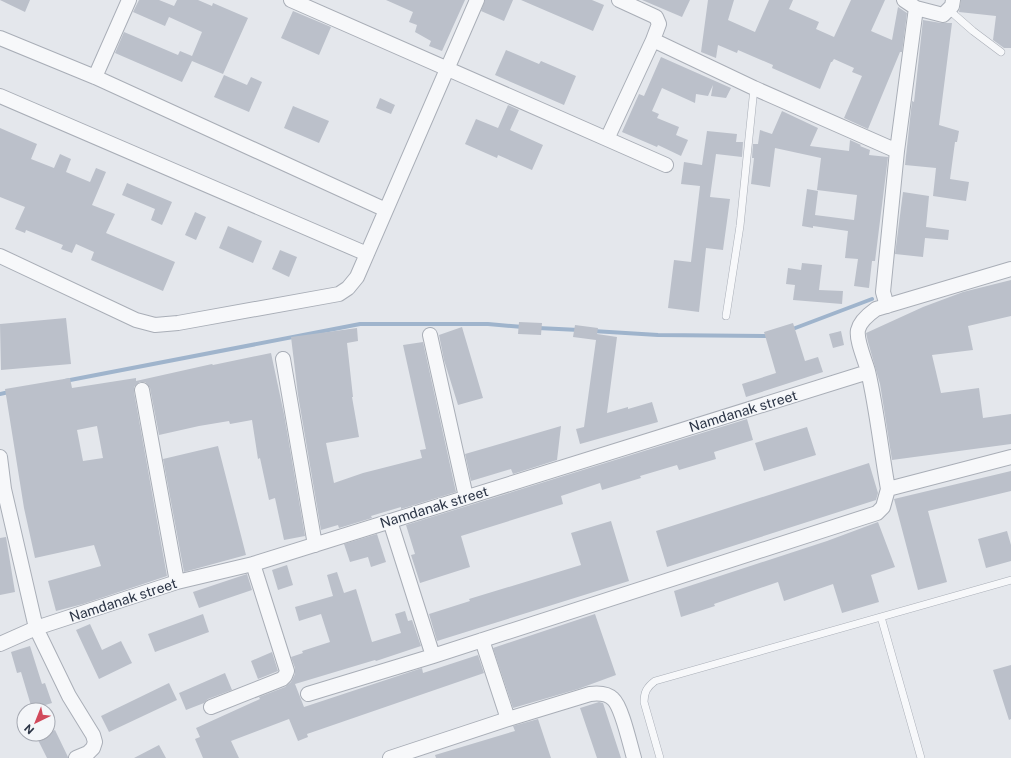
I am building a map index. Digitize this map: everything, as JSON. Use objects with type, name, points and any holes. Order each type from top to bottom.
[{"type":"street","points":[[94,77],[129,0]]},
{"type":"street","points":[[291,0],[666,165]]},
{"type":"street","points":[[0,256],[136,320],[155,325],[178,323],[339,294],[348,288],[357,277],[477,0]]},
{"type":"street","points":[[607,139],[659,24],[656,17],[619,0]]},
{"type":"street","points":[[904,0],[916,8],[943,15],[951,5]]},
{"type":"street","points":[[887,306],[883,292],[897,150],[916,8]]},
{"type":"street","points":[[0,38],[94,77],[386,210]]},
{"type":"street","points":[[653,40],[754,88],[897,150]]},
{"type":"street","points":[[0,96],[367,254]]},
{"type":"street","points":[[308,694],[433,656],[877,513],[883,507],[888,489],[868,372],[858,330],[867,316],[876,310],[1011,269]]},
{"type":"street","points":[[430,335],[466,497]]},
{"type":"street","points":[[283,359],[315,544]]},
{"type":"street","name":"Namdanak street","points":[[0,644],[36,628],[176,582],[253,564],[868,372]]},
{"type":"street","points":[[142,390],[176,582]]},
{"type":"street","points":[[0,457],[2,489],[36,628],[69,696],[93,735],[95,742],[93,748],[88,753],[76,758]]},
{"type":"street","points":[[888,489],[1011,457]]},
{"type":"street","points":[[390,521],[433,656]]},
{"type":"street","points":[[211,707],[282,679],[287,672],[253,564]]},
{"type":"street","points":[[482,640],[508,719]]},
{"type":"street","points":[[390,758],[508,719],[590,694],[599,693],[614,699],[619,708],[634,758]]},
{"type":"lane","points":[[951,5],[973,31],[1002,52]]},
{"type":"lane","points":[[726,316],[740,226],[754,88]]},
{"type":"lane","points":[[660,758],[644,702],[644,694],[648,686],[655,681],[1011,580]]},
{"type":"lane","points":[[881,617],[921,758]]},
{"type":"building","points":[[0,0],[30,0],[25,12]]},
{"type":"building","points":[[139,0],[159,0],[174,6],[177,0],[198,0],[212,6],[213,3],[248,18],[223,74],[192,61],[182,82],[115,53],[124,32],[178,55],[180,51],[192,56],[202,32],[169,17],[165,26],[133,12]]},
{"type":"building","points":[[386,0],[465,0],[442,51],[429,46],[431,41],[415,32],[417,25],[409,22],[413,12]]},
{"type":"building","points":[[485,0],[513,0],[504,21],[481,11]]},
{"type":"building","points":[[521,0],[592,0],[604,5],[593,31]]},
{"type":"building","points":[[642,0],[690,0],[682,17]]},
{"type":"building","points":[[708,0],[734,0],[728,20],[755,32],[769,0],[793,0],[789,9],[819,22],[816,29],[834,37],[851,0],[885,0],[871,31],[892,40],[898,7],[907,13],[902,52],[900,52],[868,129],[844,118],[862,76],[852,72],[854,68],[834,59],[831,62],[820,89],[772,68],[773,65],[738,50],[737,53],[718,45],[716,58],[701,52]]},
{"type":"building","points":[[961,0],[1011,0],[1011,48],[1004,48],[993,40],[996,16],[959,12]]},
{"type":"building","points":[[293,11],[331,27],[319,55],[281,38]]},
{"type":"building","points":[[923,20],[952,23],[939,125],[959,131],[957,142],[955,142],[950,179],[969,182],[966,201],[933,196],[936,168],[905,165]]},
{"type":"building","points":[[506,50],[539,64],[541,61],[576,76],[564,105],[495,75]]},
{"type":"building","points":[[661,57],[731,88],[726,98],[711,96],[713,85],[708,96],[696,94],[695,103],[662,88],[652,111],[659,114],[657,118],[679,127],[676,135],[688,140],[681,156],[658,145],[657,147],[622,132],[639,94],[644,96]]},
{"type":"building","points":[[224,75],[247,85],[251,77],[262,82],[249,112],[214,97]]},
{"type":"building","points":[[380,98],[395,105],[391,114],[376,108]]},
{"type":"building","points":[[508,105],[519,110],[510,130],[543,145],[532,170],[498,155],[497,158],[465,144],[476,119],[498,128]]},
{"type":"building","points":[[293,106],[329,121],[319,143],[284,128]]},
{"type":"building","points":[[782,111],[818,128],[810,146],[849,151],[850,140],[870,150],[869,155],[888,157],[875,261],[872,261],[869,288],[854,286],[858,259],[845,258],[848,231],[802,226],[807,189],[818,191],[815,215],[854,220],[857,195],[817,190],[821,158],[775,148],[770,187],[751,184],[754,158],[752,158],[753,144],[758,144],[760,130],[772,134]]},
{"type":"building","points":[[0,128],[37,144],[31,159],[54,168],[60,154],[71,159],[66,172],[90,182],[96,168],[106,172],[92,205],[115,214],[106,233],[175,262],[163,291],[91,260],[94,252],[76,244],[72,253],[61,249],[63,245],[26,230],[25,233],[15,229],[25,207],[0,197]]},
{"type":"building","points":[[707,131],[737,134],[736,142],[743,142],[742,157],[716,154],[710,197],[730,199],[723,250],[706,248],[699,312],[668,308],[674,260],[691,262],[700,186],[681,184],[684,162],[702,165]]},
{"type":"building","points":[[127,183],[172,202],[162,225],[151,220],[155,209],[122,195]]},
{"type":"building","points":[[903,192],[929,196],[926,227],[949,230],[948,240],[925,238],[923,257],[895,254]]},
{"type":"building","points":[[195,212],[206,217],[196,240],[185,235]]},
{"type":"building","points":[[228,226],[262,241],[253,263],[219,248]]},
{"type":"building","points":[[280,250],[297,257],[289,277],[272,269]]},
{"type":"building","points":[[802,263],[822,265],[819,290],[843,291],[842,304],[793,300],[795,285],[786,284],[788,268],[801,270]]},
{"type":"building","points":[[1011,280],[1011,316],[968,326],[973,350],[932,355],[941,393],[979,388],[983,418],[1011,414],[1011,444],[892,460],[880,384],[866,333],[923,307],[963,292]]},
{"type":"building","points":[[66,318],[71,364],[1,370],[0,324]]},
{"type":"building","points":[[519,322],[542,323],[541,335],[518,334]]},
{"type":"building","points":[[793,323],[805,361],[818,357],[823,372],[746,397],[742,384],[776,373],[764,332]]},
{"type":"building","points":[[575,325],[598,328],[597,334],[617,337],[607,413],[652,402],[658,422],[580,444],[576,429],[584,427],[596,340],[573,337]]},
{"type":"building","points":[[462,327],[483,398],[458,405],[444,360],[439,335]]},
{"type":"building","points":[[357,328],[358,341],[347,343],[352,397],[359,437],[326,443],[334,483],[363,473],[422,458],[420,450],[426,449],[403,345],[423,342],[456,492],[401,509],[401,507],[371,516],[372,518],[339,528],[338,525],[321,530],[298,395],[291,337]]},
{"type":"building","points":[[841,331],[844,345],[833,348],[829,334]]},
{"type":"building","points":[[271,353],[284,414],[305,536],[284,540],[275,498],[269,500],[260,458],[258,459],[252,420],[230,424],[229,421],[159,435],[150,388],[145,382],[140,382],[134,387],[134,392],[167,576],[83,604],[56,611],[48,581],[101,566],[94,545],[35,558],[24,508],[5,389],[70,378],[72,388],[136,378],[136,381]],"holes":[[[97,426],[103,458],[83,461],[77,430]]]},
{"type":"building","points":[[747,419],[753,440],[714,452],[716,459],[679,470],[677,465],[640,476],[641,478],[602,490],[600,483],[561,496],[563,504],[461,536],[470,567],[420,583],[411,555],[415,554],[406,525]]},
{"type":"building","points":[[561,426],[557,460],[513,474],[511,469],[471,481],[465,454]]},
{"type":"building","points":[[807,427],[816,455],[764,471],[755,443]]},
{"type":"building","points":[[218,446],[246,555],[184,572],[163,459]]},
{"type":"building","points":[[869,463],[878,493],[876,500],[667,567],[656,531]]},
{"type":"building","points":[[1011,471],[1011,491],[928,511],[947,582],[918,590],[894,499]]},
{"type":"building","points":[[611,521],[629,581],[437,641],[429,614],[470,601],[469,599],[581,565],[571,533]]},
{"type":"building","points":[[878,522],[895,567],[871,575],[879,602],[842,613],[833,584],[784,601],[778,582],[681,617],[674,591],[827,541]]},
{"type":"building","points":[[1007,531],[1011,545],[1011,561],[986,568],[978,539]]},
{"type":"building","points":[[377,534],[386,562],[371,567],[368,557],[350,562],[344,544]]},
{"type":"building","points":[[6,537],[15,592],[0,595],[0,538]]},
{"type":"building","points":[[287,565],[293,585],[278,590],[272,570]]},
{"type":"building","points":[[337,572],[344,593],[356,589],[372,642],[401,633],[395,614],[405,611],[408,621],[412,620],[421,646],[376,661],[375,660],[295,684],[304,707],[422,668],[423,673],[478,655],[484,673],[307,734],[308,737],[298,741],[289,719],[231,741],[239,758],[203,758],[195,739],[200,737],[196,728],[260,699],[259,697],[285,687],[291,682],[295,674],[295,668],[291,657],[303,653],[302,651],[330,642],[321,614],[299,621],[295,607],[333,596],[327,575]]},
{"type":"building","points":[[247,574],[252,590],[199,608],[193,592]]},
{"type":"building","points":[[203,614],[209,632],[155,652],[148,634]]},
{"type":"building","points":[[595,614],[616,675],[578,689],[513,708],[493,648]]},
{"type":"building","points":[[90,624],[102,650],[121,641],[132,663],[99,679],[76,630]]},
{"type":"building","points":[[30,646],[42,684],[45,683],[52,702],[30,702],[21,672],[17,673],[11,652]]},
{"type":"building","points":[[272,652],[278,671],[258,679],[251,661]]},
{"type":"building","points":[[1011,665],[1011,719],[1009,720],[993,670]]},
{"type":"building","points":[[225,673],[232,690],[208,699],[204,703],[186,710],[179,693]]},
{"type":"building","points":[[169,683],[177,700],[109,732],[101,716]]},
{"type":"building","points":[[599,702],[603,703],[621,758],[597,758],[580,708]]},
{"type":"building","points":[[538,719],[551,758],[436,758],[435,755],[515,731],[513,726]]},
{"type":"building","points":[[56,732],[68,758],[47,758],[39,742],[56,742]]},
{"type":"building","points":[[159,745],[166,758],[134,758]]},
{"type":"waterway","points":[[790,330],[872,299]]},
{"type":"waterway","points":[[65,381],[360,324],[488,324],[523,327]]},
{"type":"waterway","points":[[538,328],[579,330]]},
{"type":"waterway","points":[[593,331],[658,335],[770,336]]},
{"type":"waterway","points":[[0,394],[9,392]]}]
